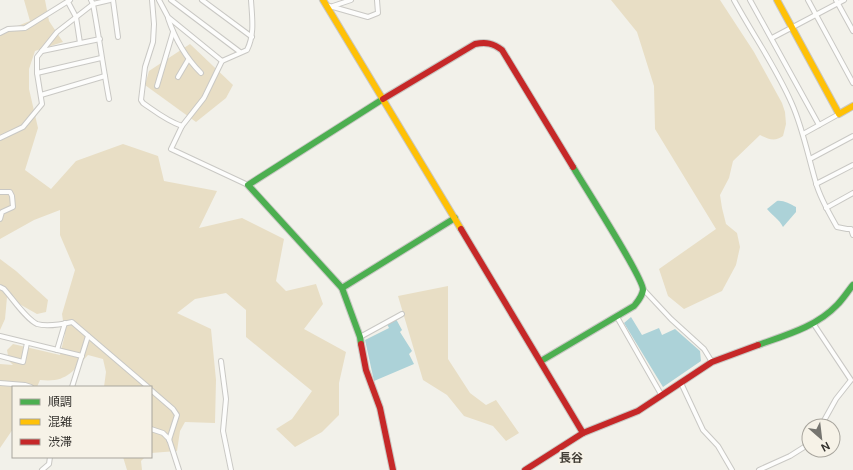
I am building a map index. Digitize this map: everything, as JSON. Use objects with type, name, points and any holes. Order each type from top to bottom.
[{"type":"street","points":[[0,138],[23,126],[42,104],[37,72],[37,57],[57,32],[92,2],[110,0]]},
{"type":"street","points":[[113,0],[118,37]]},
{"type":"street","points":[[152,0],[154,24],[153,42],[145,67],[141,100],[169,121],[182,126]]},
{"type":"street","points":[[159,0],[168,17],[173,32],[188,60],[201,73]]},
{"type":"street","points":[[171,0],[240,52]]},
{"type":"street","points":[[202,0],[252,37]]},
{"type":"street","points":[[250,0],[252,37],[247,50],[222,61],[204,98],[182,126],[171,149],[248,184],[342,288],[360,337],[366,370],[380,408],[393,470]]},
{"type":"street","points":[[333,7],[351,0]]},
{"type":"street","points":[[324,2],[333,7],[368,17],[378,13],[377,0]]},
{"type":"street","points":[[734,0],[762,46],[789,97],[803,134],[816,184],[826,208],[837,227],[847,229],[852,228],[853,235]]},
{"type":"street","points":[[750,0],[819,126]]},
{"type":"street","points":[[777,0],[839,114]]},
{"type":"street","points":[[808,0],[853,83]]},
{"type":"street","points":[[772,38],[837,2],[844,0]]},
{"type":"street","points":[[0,33],[8,29],[25,28],[69,1],[76,17],[80,43]]},
{"type":"street","points":[[92,2],[100,39],[101,58],[109,99]]},
{"type":"street","points":[[324,2],[583,433]]},
{"type":"street","points":[[837,2],[851,23],[853,31]]},
{"type":"street","points":[[168,17],[222,61]]},
{"type":"street","points":[[157,86],[173,32]]},
{"type":"street","points":[[42,51],[100,39]]},
{"type":"street","points":[[248,184],[382,99],[475,44],[485,41],[491,42],[502,50],[617,240],[639,278],[643,289],[704,349],[712,362]]},
{"type":"street","points":[[37,72],[101,58]]},
{"type":"street","points":[[178,77],[188,60]]},
{"type":"street","points":[[41,95],[105,76]]},
{"type":"street","points":[[803,134],[853,106]]},
{"type":"street","points":[[810,159],[853,136]]},
{"type":"street","points":[[816,184],[853,165]]},
{"type":"street","points":[[0,192],[10,192],[13,207],[2,212],[0,219]]},
{"type":"street","points":[[826,208],[853,193]]},
{"type":"street","points":[[342,288],[455,218]]},
{"type":"street","points":[[525,470],[583,433],[638,412],[712,362],[797,331],[813,323],[827,314],[838,304],[853,286]]},
{"type":"street","points":[[0,287],[4,289],[29,318],[37,324],[44,325],[72,322],[147,386]]},
{"type":"street","points":[[541,361],[618,317],[634,306],[640,299],[643,289]]},
{"type":"street","points":[[360,337],[402,314]]},
{"type":"street","points":[[618,317],[662,396]]},
{"type":"street","points":[[57,350],[65,323]]},
{"type":"street","points":[[813,323],[851,380],[836,399],[825,418]]},
{"type":"street","points":[[0,336],[82,356]]},
{"type":"street","points":[[72,386],[88,336]]},
{"type":"street","points":[[0,356],[23,362],[27,342]]},
{"type":"street","points":[[220,361],[226,399],[223,431],[231,470]]},
{"type":"street","points":[[0,383],[28,386]]},
{"type":"street","points":[[681,383],[703,430],[718,446],[732,470]]},
{"type":"street","points":[[152,391],[173,409],[177,415],[169,440]]},
{"type":"street","points":[[152,429],[163,433],[169,440],[179,470]]},
{"type":"street","points":[[759,470],[790,456],[801,449]]},
{"type":"street","points":[[42,470],[48,464],[50,458]]},
{"type":"shaded area","points":[[24,0],[45,0],[49,21],[63,42],[35,51],[29,69],[29,89],[38,128],[25,170],[51,189],[76,161],[123,144],[158,156],[164,181],[217,191],[199,228],[242,218],[284,239],[276,281],[286,291],[316,284],[323,304],[304,329],[346,352],[339,383],[339,415],[322,432],[295,447],[276,429],[292,419],[312,391],[246,337],[246,310],[226,293],[195,299],[177,313],[211,329],[216,380],[215,423],[185,422],[180,431],[177,451],[152,453],[152,386],[104,386],[106,372],[103,359],[88,355],[73,371],[62,378],[56,380],[40,380],[37,386],[12,386],[12,430],[0,448],[0,364],[13,365],[9,361],[7,350],[13,344],[60,355],[65,334],[62,314],[75,270],[60,235],[60,210],[34,220],[0,239],[0,33],[30,21]]},
{"type":"shaded area","points":[[611,0],[720,0],[754,52],[782,103],[785,112],[786,124],[783,136],[777,139],[769,139],[760,135],[733,161],[729,178],[720,195],[726,224],[737,233],[740,247],[736,265],[722,291],[684,309],[668,296],[659,269],[716,229],[655,129],[654,86],[637,32]]},
{"type":"shaded area","points":[[190,44],[233,85],[226,98],[196,122],[145,85],[149,71]]},
{"type":"shaded area","points":[[0,259],[16,271],[48,300],[46,312],[37,314],[7,297],[5,319],[0,330]]},
{"type":"shaded area","points":[[448,286],[448,359],[470,393],[486,405],[496,400],[519,433],[506,441],[493,426],[464,416],[447,395],[423,380],[398,296]]},
{"type":"shaded area","points":[[123,458],[144,458],[141,461],[142,470],[127,470]]},
{"type":"water","points":[[777,201],[796,207],[796,212],[783,227],[767,209]]},
{"type":"water","points":[[631,317],[642,335],[659,328],[662,335],[675,329],[700,351],[701,361],[663,387],[624,323]]},
{"type":"water","points":[[396,319],[402,330],[400,332],[412,351],[409,354],[414,364],[374,381],[365,340],[389,328],[387,324]]},
{"type":"traffic: fast","points":[[361,344],[360,337],[342,288],[248,185],[383,99]]},
{"type":"traffic: fast","points":[[541,361],[634,306],[641,297],[643,290],[641,282],[624,251],[573,167]]},
{"type":"traffic: fast","points":[[342,288],[455,218]]},
{"type":"traffic: fast","points":[[758,345],[800,330],[820,319],[837,305],[853,285]]},
{"type":"traffic: slow","points":[[323,0],[461,229]]},
{"type":"traffic: slow","points":[[777,0],[839,114],[853,106]]},
{"type":"traffic: jam","points":[[383,99],[475,44],[492,44],[502,50],[573,167]]},
{"type":"traffic: jam","points":[[461,229],[583,433]]},
{"type":"traffic: jam","points":[[361,344],[366,370],[380,408],[393,470]]},
{"type":"traffic: jam","points":[[525,470],[583,433],[638,411],[712,362],[758,345]]},
{"type":"district","name":"長谷","points":[[571,458]]}]
